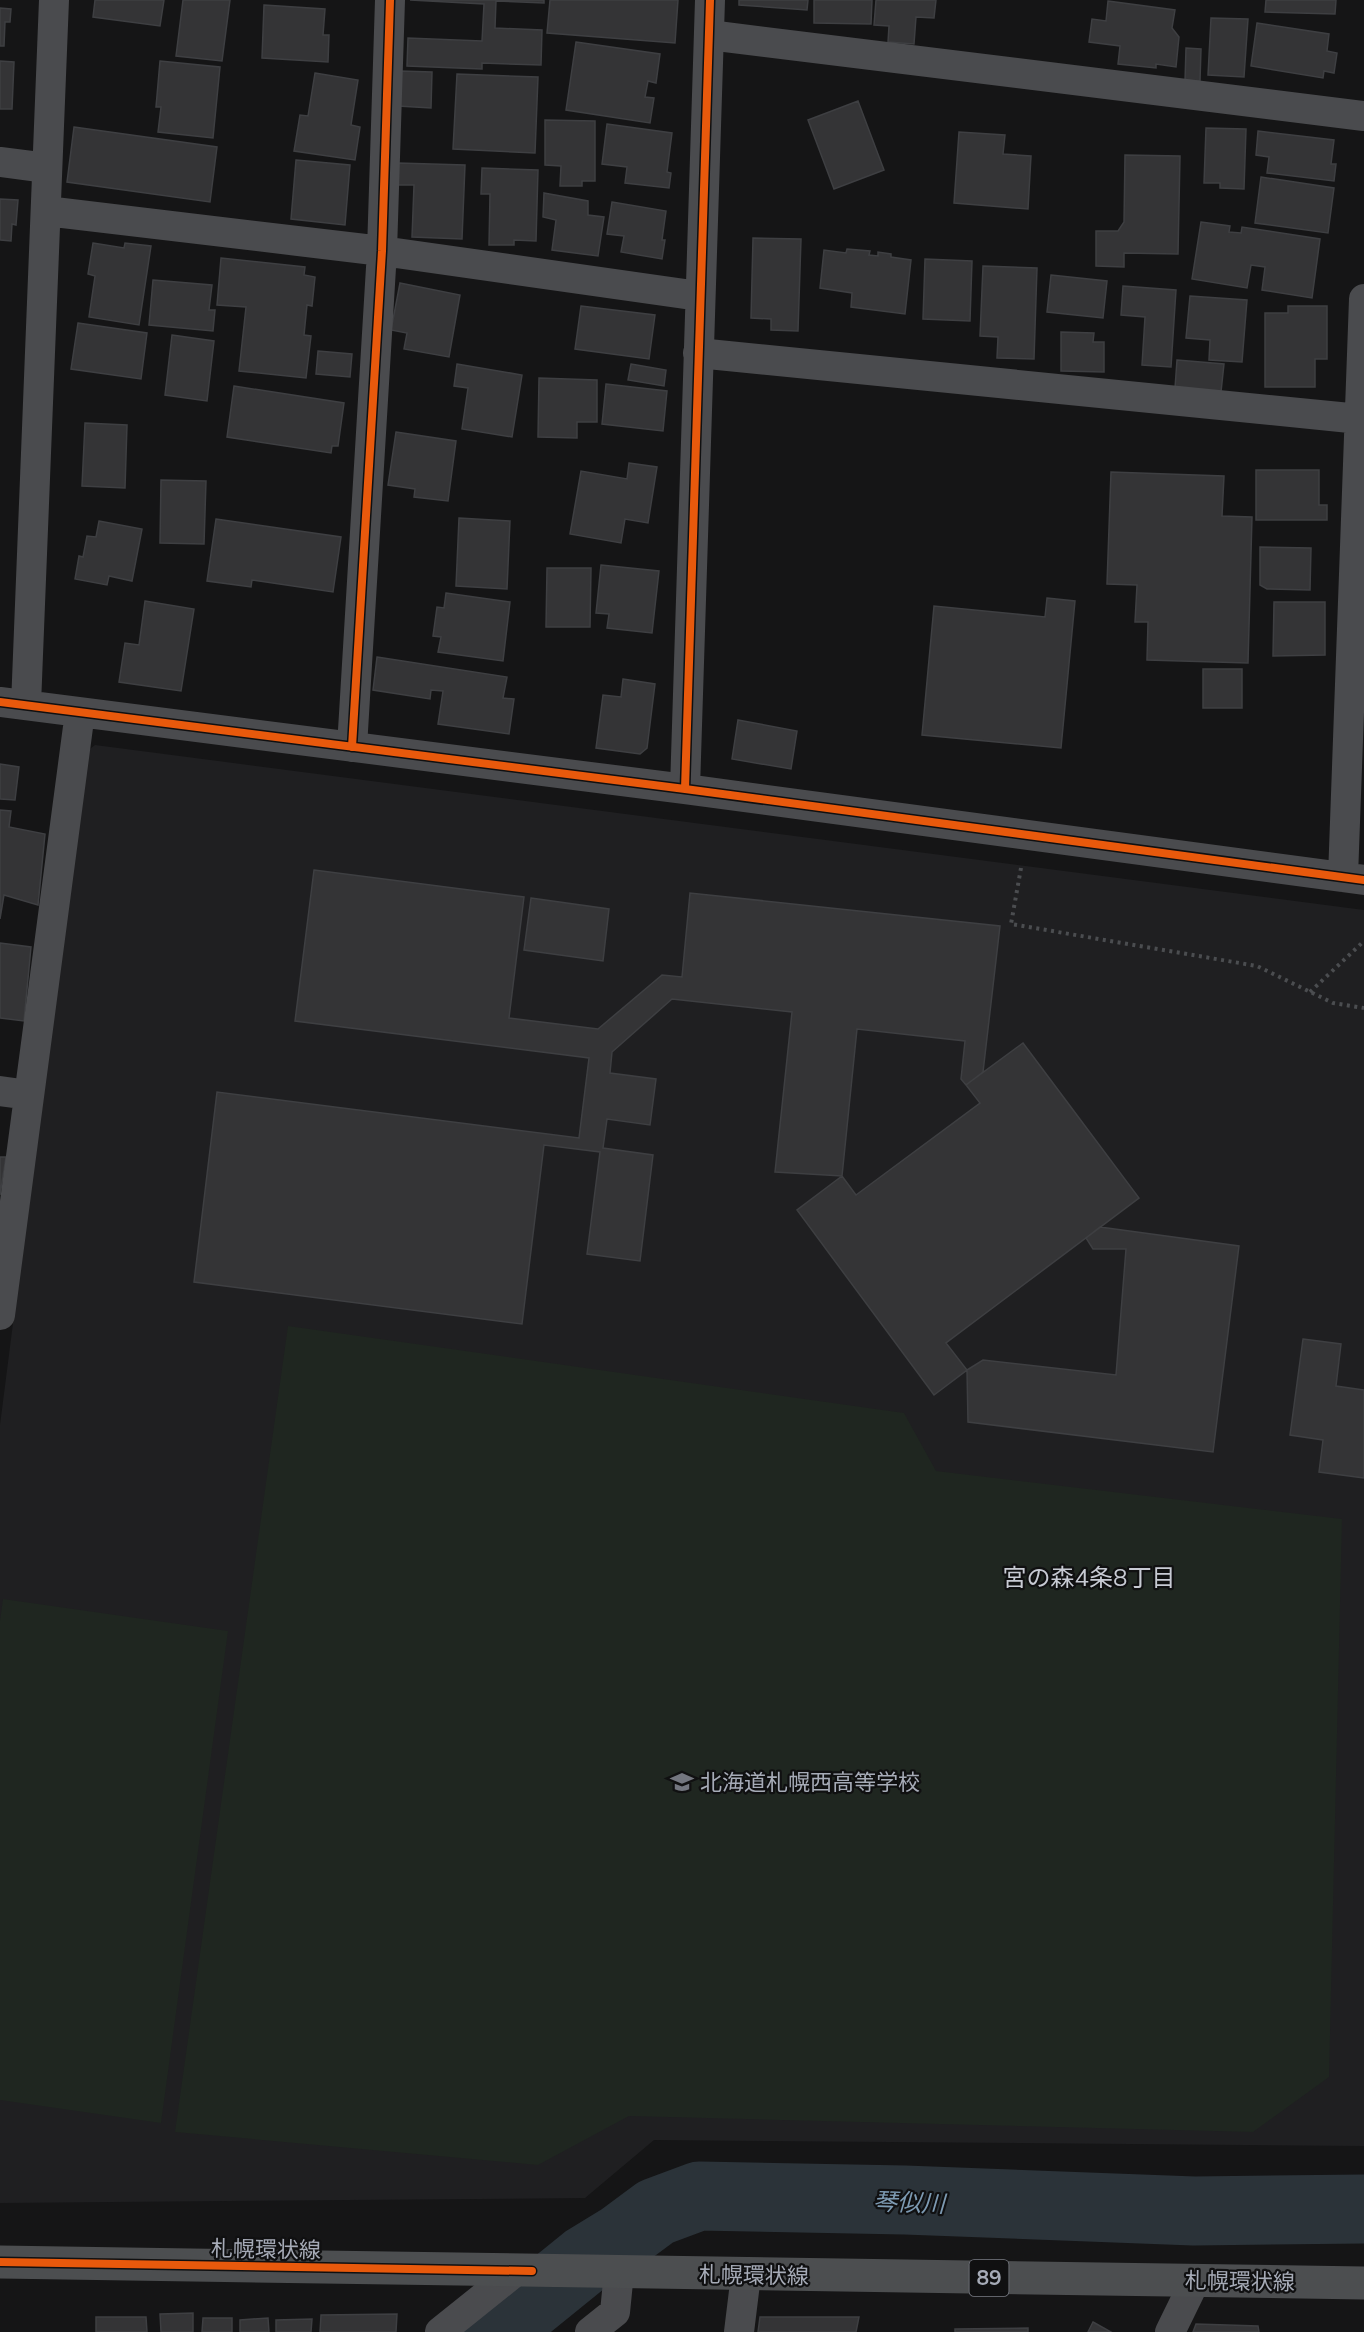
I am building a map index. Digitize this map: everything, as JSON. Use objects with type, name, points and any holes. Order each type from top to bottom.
[{"type":"main road","name":"札幌環状線","points":[[0,2262],[1364,2283]]},
{"type":"street","points":[[54,0],[46,212],[13,704],[684,789],[1353,878],[1364,299]]},
{"type":"street","points":[[352,747],[382,251],[390,0]]},
{"type":"street","points":[[684,789],[710,0]]},
{"type":"street","points":[[709,35],[1364,116]]},
{"type":"street","points":[[0,162],[47,168]]},
{"type":"street","points":[[46,212],[382,251],[699,296]]},
{"type":"street","points":[[698,353],[1360,419]]},
{"type":"street","points":[[0,1315],[80,712]]},
{"type":"street","points":[[0,1091],[29,1095]]},
{"type":"street","points":[[440,2332],[524,2271]]},
{"type":"street","points":[[590,2332],[615,2312],[616,2272]]},
{"type":"street","points":[[739,2332],[747,2275]]},
{"type":"street","points":[[1170,2332],[1195,2280]]},
{"type":"path","points":[[1022,861],[1011,924],[1257,966],[1333,1003],[1364,1008]]},
{"type":"path","points":[[1310,992],[1364,941]]},
{"type":"shaded area","name":"北海道札幌西高等学校","points":[[95,745],[1364,910],[1364,2146],[654,2140],[585,2198],[0,2203],[0,1425],[86,752]]},
{"type":"shaded area","points":[[288,1326],[904,1413],[936,1471],[1342,1519],[1329,2077],[1253,2132],[629,2116],[538,2165],[175,2132]]},
{"type":"shaded area","points":[[3,1599],[228,1631],[161,2123],[0,2100],[0,1621]]},
{"type":"building","points":[[95,0],[164,0],[160,26],[93,17]]},
{"type":"building","points":[[183,0],[230,0],[222,61],[176,56]]},
{"type":"building","points":[[410,0],[544,0],[544,3],[496,1],[495,28],[542,30],[541,65],[482,63],[482,69],[407,66],[408,38],[482,41],[484,4]]},
{"type":"building","points":[[550,0],[678,0],[675,43],[547,33]]},
{"type":"building","points":[[739,0],[808,0],[807,10],[739,5]]},
{"type":"building","points":[[814,0],[872,0],[871,24],[814,23]]},
{"type":"building","points":[[876,0],[936,0],[934,18],[916,17],[914,44],[888,42],[889,26],[874,25]]},
{"type":"building","points":[[1266,0],[1336,0],[1335,14],[1265,12]]},
{"type":"building","points":[[1108,1],[1175,10],[1172,28],[1179,37],[1176,67],[1156,64],[1156,68],[1118,64],[1120,46],[1089,42],[1092,19],[1106,21]]},
{"type":"building","points":[[264,5],[325,9],[323,35],[329,35],[328,62],[262,58]]},
{"type":"building","points":[[0,8],[11,9],[10,22],[5,22],[4,46],[0,46]]},
{"type":"building","points":[[1211,18],[1248,19],[1244,77],[1208,75]]},
{"type":"building","points":[[1257,23],[1329,34],[1327,51],[1337,53],[1334,73],[1324,71],[1323,78],[1251,66]]},
{"type":"building","points":[[576,42],[660,54],[656,83],[648,81],[645,97],[654,98],[650,123],[566,110]]},
{"type":"building","points":[[1186,48],[1201,49],[1200,81],[1185,81]]},
{"type":"building","points":[[0,61],[14,62],[12,109],[0,109]]},
{"type":"building","points":[[160,61],[220,67],[213,138],[158,132],[161,107],[156,107]]},
{"type":"building","points":[[400,71],[432,72],[431,108],[398,106]]},
{"type":"building","points":[[315,73],[358,80],[351,125],[360,127],[355,160],[294,151],[300,115],[308,116]]},
{"type":"building","points":[[457,74],[538,77],[535,153],[453,149]]},
{"type":"building","points":[[858,101],[884,170],[834,189],[808,120]]},
{"type":"building","points":[[545,120],[595,121],[595,181],[582,181],[582,186],[560,186],[561,166],[545,165]]},
{"type":"building","points":[[607,124],[672,133],[667,172],[671,173],[669,188],[625,183],[627,167],[602,164]]},
{"type":"building","points":[[74,127],[217,147],[210,202],[67,182]]},
{"type":"building","points":[[1206,128],[1246,129],[1244,189],[1220,188],[1220,183],[1204,183]]},
{"type":"building","points":[[1258,131],[1334,140],[1331,164],[1336,164],[1334,181],[1267,173],[1269,157],[1256,155]]},
{"type":"building","points":[[959,132],[1005,135],[1003,154],[1031,156],[1028,209],[954,203]]},
{"type":"building","points":[[1125,155],[1180,156],[1178,254],[1124,253],[1124,267],[1096,266],[1096,231],[1118,231],[1124,222]]},
{"type":"building","points":[[296,160],[350,165],[345,225],[291,219]]},
{"type":"building","points":[[398,163],[465,165],[462,239],[412,237],[414,185],[397,185]]},
{"type":"building","points":[[482,168],[538,170],[536,241],[514,240],[514,245],[489,245],[490,194],[481,194]]},
{"type":"building","points":[[1261,177],[1334,188],[1328,233],[1255,223]]},
{"type":"building","points":[[544,193],[588,201],[588,215],[604,217],[598,256],[552,250],[556,220],[543,217]]},
{"type":"building","points":[[0,199],[18,200],[16,225],[12,224],[11,241],[0,240]]},
{"type":"building","points":[[612,202],[666,211],[662,259],[621,252],[624,236],[607,234]]},
{"type":"building","points":[[1201,222],[1230,226],[1229,232],[1241,233],[1242,227],[1320,239],[1312,298],[1262,290],[1265,267],[1251,265],[1247,288],[1192,279]]},
{"type":"building","points":[[753,238],[801,239],[798,331],[771,330],[771,319],[751,318]]},
{"type":"building","points":[[93,243],[124,248],[125,243],[151,246],[139,325],[89,317],[95,276],[88,274]]},
{"type":"building","points":[[847,249],[870,251],[869,255],[878,256],[878,252],[891,254],[891,257],[911,260],[905,314],[851,307],[852,293],[820,288],[824,250],[846,253]]},
{"type":"building","points":[[221,258],[305,267],[304,275],[315,277],[312,306],[307,305],[304,335],[311,336],[306,378],[239,371],[246,307],[217,305]]},
{"type":"building","points":[[925,259],[972,261],[970,321],[923,319]]},
{"type":"building","points":[[983,266],[1037,268],[1034,359],[997,358],[998,337],[980,336]]},
{"type":"building","points":[[1051,275],[1107,281],[1103,318],[1047,312]]},
{"type":"building","points":[[153,280],[212,285],[209,310],[215,310],[213,331],[149,325]]},
{"type":"building","points":[[400,283],[460,295],[449,357],[404,349],[407,333],[391,330]]},
{"type":"building","points":[[1123,286],[1176,290],[1171,367],[1142,365],[1145,317],[1121,315]]},
{"type":"building","points":[[1190,296],[1247,300],[1242,362],[1209,360],[1210,340],[1186,338]]},
{"type":"building","points":[[581,306],[655,315],[649,359],[575,349]]},
{"type":"building","points":[[1288,306],[1327,306],[1327,359],[1315,359],[1315,387],[1265,387],[1265,313],[1288,313]]},
{"type":"building","points":[[78,323],[147,333],[141,379],[71,369]]},
{"type":"building","points":[[1061,332],[1094,333],[1093,342],[1104,342],[1104,372],[1061,371]]},
{"type":"building","points":[[172,335],[214,341],[207,401],[165,395]]},
{"type":"building","points":[[318,351],[352,354],[350,377],[316,374]]},
{"type":"building","points":[[1177,360],[1224,364],[1221,392],[1175,388]]},
{"type":"building","points":[[457,364],[522,375],[512,437],[462,429],[468,388],[454,386]]},
{"type":"building","points":[[631,364],[666,370],[664,386],[628,380]]},
{"type":"building","points":[[539,378],[597,380],[597,422],[577,422],[577,438],[538,437]]},
{"type":"building","points":[[606,384],[667,391],[663,431],[602,424]]},
{"type":"building","points":[[234,386],[344,403],[338,446],[332,446],[331,453],[227,437]]},
{"type":"building","points":[[85,423],[127,425],[125,488],[82,486]]},
{"type":"building","points":[[396,432],[456,441],[448,501],[414,497],[415,489],[388,485]]},
{"type":"building","points":[[629,463],[657,467],[648,523],[625,519],[621,543],[570,534],[581,471],[627,479]]},
{"type":"building","points":[[1256,470],[1319,470],[1319,505],[1327,505],[1327,520],[1256,520]]},
{"type":"building","points":[[1111,472],[1224,476],[1222,516],[1252,517],[1248,663],[1147,660],[1148,622],[1135,622],[1137,585],[1107,584]]},
{"type":"building","points":[[161,480],[206,481],[204,544],[160,543]]},
{"type":"building","points":[[459,518],[510,521],[507,589],[456,586]]},
{"type":"building","points":[[216,519],[341,537],[333,592],[252,580],[251,587],[207,581]]},
{"type":"building","points":[[99,521],[142,529],[132,581],[109,576],[107,585],[75,579],[79,556],[83,557],[87,536],[96,537]]},
{"type":"building","points":[[1260,547],[1311,548],[1310,590],[1267,589],[1260,585]]},
{"type":"building","points":[[601,565],[659,571],[652,633],[607,628],[609,614],[596,613]]},
{"type":"building","points":[[547,568],[591,568],[590,627],[546,627]]},
{"type":"building","points":[[446,593],[510,602],[503,661],[438,652],[441,637],[433,636],[437,607],[444,608]]},
{"type":"building","points":[[1047,598],[1075,601],[1061,748],[922,735],[934,606],[1045,617]]},
{"type":"building","points":[[145,601],[194,609],[181,691],[119,682],[125,643],[139,645]]},
{"type":"building","points":[[1274,602],[1325,602],[1325,655],[1273,656]]},
{"type":"building","points":[[377,657],[507,677],[503,698],[514,699],[509,734],[438,724],[443,691],[431,690],[430,699],[373,690]]},
{"type":"building","points":[[1203,669],[1242,669],[1242,708],[1203,708]]},
{"type":"building","points":[[623,679],[655,684],[647,748],[640,754],[596,748],[603,695],[621,697]]},
{"type":"building","points":[[738,720],[797,731],[791,769],[732,759]]},
{"type":"building","points":[[0,764],[19,767],[15,800],[0,799]]},
{"type":"building","points":[[0,810],[11,811],[9,827],[45,834],[38,905],[4,895],[0,919]]},
{"type":"building","points":[[314,870],[524,897],[509,1018],[598,1029],[662,975],[682,977],[690,893],[1000,926],[983,1072],[966,1085],[961,1079],[965,1041],[857,1029],[842,1176],[775,1172],[792,1012],[672,999],[612,1052],[610,1073],[656,1079],[650,1125],[607,1119],[603,1148],[653,1155],[640,1261],[587,1254],[600,1152],[544,1145],[522,1324],[194,1282],[217,1092],[579,1138],[589,1058],[295,1021]]},
{"type":"building","points":[[531,898],[609,909],[603,961],[524,950]]},
{"type":"building","points":[[0,943],[31,947],[24,1021],[0,1018]]},
{"type":"building","points":[[1023,1043],[1139,1198],[946,1343],[967,1370],[934,1395],[797,1210],[842,1176],[856,1195],[980,1103],[966,1085]]},
{"type":"building","points":[[0,1157],[6,1157],[0,1195]]},
{"type":"building","points":[[1100,1227],[1239,1246],[1213,1452],[968,1422],[967,1370],[983,1360],[1116,1375],[1126,1249],[1093,1249],[1086,1238]]},
{"type":"building","points":[[1303,1339],[1341,1344],[1336,1386],[1364,1390],[1364,1478],[1319,1472],[1323,1440],[1290,1435]]},
{"type":"building","points":[[193,2313],[193,2332],[161,2332],[160,2314]]},
{"type":"building","points":[[397,2314],[396,2332],[320,2332],[321,2315]]},
{"type":"building","points":[[96,2317],[146,2317],[147,2332],[96,2332]]},
{"type":"building","points":[[760,2317],[859,2317],[856,2332],[758,2332]]},
{"type":"building","points":[[203,2318],[232,2318],[232,2332],[202,2332]]},
{"type":"building","points":[[268,2318],[269,2332],[240,2332],[240,2320]]},
{"type":"building","points":[[312,2319],[311,2332],[276,2332],[276,2320]]},
{"type":"building","points":[[1093,2322],[1111,2332],[1088,2332]]},
{"type":"building","points":[[1196,2324],[1258,2326],[1259,2332],[1193,2332]]},
{"type":"building","points":[[1028,2328],[1028,2332],[955,2332],[955,2329]]},
{"type":"waterway","name":"琴似川","points":[[496,2332],[585,2260],[621,2238],[656,2212],[699,2196],[905,2200],[1194,2211],[1364,2209]]},
{"type":"cycle path","points":[[352,747],[382,251],[390,0]]},
{"type":"cycle path","points":[[685,789],[710,0]]},
{"type":"cycle path","points":[[0,702],[685,789],[1364,880]]},
{"type":"cycle path","points":[[0,2262],[532,2271]]},
{"type":"place","name":"北海道札幌西高等学校","points":[[682,1782]]},
{"type":"district","name":"宮の森4条8丁目","points":[[1089,1578]]}]
